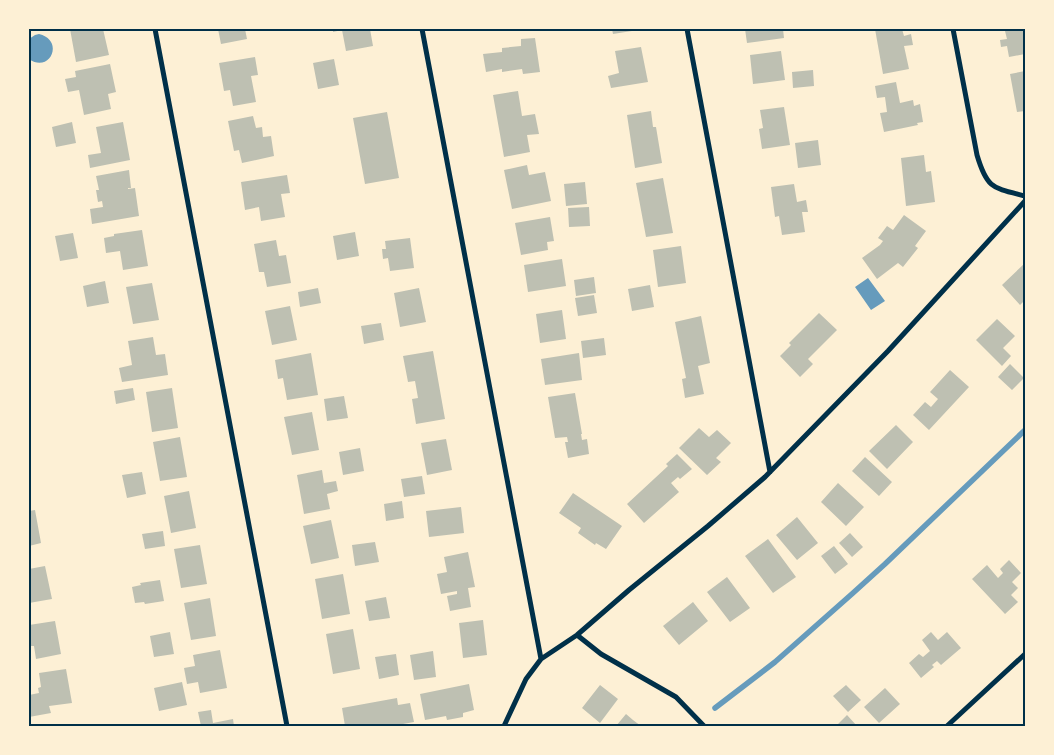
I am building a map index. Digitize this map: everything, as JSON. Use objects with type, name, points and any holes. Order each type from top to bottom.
[{"type":"street","points":[[155,29],[287,726]]},
{"type":"street","points":[[422,29],[541,659]]},
{"type":"street","points":[[687,29],[770,472]]},
{"type":"street","points":[[953,29],[981,172],[988,182],[999,190],[1025,196]]},
{"type":"street","points":[[504,726],[526,679],[541,659],[577,635],[770,472],[888,351],[1025,201]]},
{"type":"street","points":[[577,635],[601,654],[676,697],[704,726]]},
{"type":"street","points":[[947,726],[1025,654]]},
{"type":"water","points":[[39,34],[47,37],[53,49],[52,54],[43,62],[29,59],[29,39]]},
{"type":"water","points":[[868,278],[885,301],[871,310],[855,287]]},
{"type":"building","points":[[70,29],[103,29],[109,55],[76,62]]},
{"type":"building","points":[[218,29],[245,29],[247,39],[221,44]]},
{"type":"building","points":[[333,29],[370,29],[373,46],[346,51],[342,30],[333,32]]},
{"type":"building","points":[[612,29],[638,29],[638,30],[613,34]]},
{"type":"building","points":[[745,29],[783,29],[784,38],[747,43]]},
{"type":"building","points":[[875,29],[902,29],[904,36],[911,34],[913,45],[904,46],[909,69],[883,74]]},
{"type":"building","points":[[1025,29],[1025,54],[1009,57],[1007,46],[1001,47],[1000,40],[1007,39],[1005,31]]},
{"type":"building","points":[[535,38],[540,72],[523,74],[522,69],[502,72],[502,69],[486,72],[483,54],[502,52],[502,48],[521,46],[521,39]]},
{"type":"building","points":[[641,47],[648,82],[611,88],[608,76],[619,73],[615,51]]},
{"type":"building","points":[[781,51],[785,80],[753,84],[750,55]]},
{"type":"building","points":[[255,57],[258,75],[251,76],[256,102],[233,106],[230,90],[224,91],[219,63]]},
{"type":"building","points":[[334,59],[339,85],[318,89],[313,63]]},
{"type":"building","points":[[110,64],[116,92],[108,94],[111,109],[84,115],[79,90],[68,92],[65,79],[76,77],[75,71]]},
{"type":"building","points":[[813,70],[814,86],[793,88],[792,72]]},
{"type":"building","points":[[1025,71],[1025,111],[1017,112],[1010,74]]},
{"type":"building","points":[[896,82],[900,103],[913,100],[914,106],[920,104],[923,122],[917,123],[918,125],[884,132],[880,113],[887,112],[885,97],[877,98],[875,86]]},
{"type":"building","points":[[518,91],[522,116],[535,114],[539,134],[527,135],[530,152],[504,157],[493,95]]},
{"type":"building","points":[[784,107],[790,145],[762,149],[759,129],[763,128],[760,110]]},
{"type":"building","points":[[651,111],[653,127],[656,127],[662,163],[635,168],[627,115]]},
{"type":"building","points":[[387,112],[399,178],[365,184],[353,118]]},
{"type":"building","points":[[253,116],[256,128],[262,127],[263,137],[271,136],[274,156],[242,163],[239,150],[234,151],[228,121]]},
{"type":"building","points":[[72,122],[76,143],[56,147],[52,127]]},
{"type":"building","points":[[123,122],[130,160],[90,168],[88,155],[101,153],[96,127]]},
{"type":"building","points":[[818,140],[821,165],[798,168],[795,143]]},
{"type":"building","points":[[924,155],[926,172],[931,171],[935,202],[906,206],[901,158]]},
{"type":"building","points":[[527,165],[529,175],[545,172],[551,201],[512,209],[504,170]]},
{"type":"building","points":[[129,170],[131,188],[128,189],[135,188],[139,216],[92,224],[90,209],[103,207],[102,201],[98,202],[96,190],[99,190],[96,176]]},
{"type":"building","points":[[287,175],[290,193],[281,194],[285,217],[261,221],[259,207],[245,210],[241,182]]},
{"type":"building","points":[[663,178],[673,233],[646,237],[636,183]]},
{"type":"building","points":[[585,182],[587,204],[566,206],[564,184]]},
{"type":"building","points":[[794,184],[797,202],[806,200],[808,212],[802,212],[805,232],[782,235],[779,216],[775,217],[771,187]]},
{"type":"building","points":[[589,207],[590,226],[569,227],[568,208]]},
{"type":"building","points":[[904,215],[926,231],[915,246],[918,248],[903,267],[898,263],[877,279],[862,258],[880,245],[883,241],[878,238],[887,226],[893,230]]},
{"type":"building","points":[[550,217],[554,241],[547,242],[548,250],[521,255],[515,223]]},
{"type":"building","points":[[142,230],[148,266],[123,270],[120,251],[106,253],[104,238],[114,236],[114,234]]},
{"type":"building","points":[[355,232],[359,256],[337,260],[333,236]]},
{"type":"building","points":[[73,233],[78,258],[60,261],[55,236]]},
{"type":"building","points":[[410,238],[414,268],[390,271],[388,258],[383,259],[382,249],[386,249],[385,241]]},
{"type":"building","points":[[276,240],[279,256],[286,255],[291,283],[267,287],[264,272],[259,272],[254,244]]},
{"type":"building","points":[[681,246],[686,283],[658,287],[653,250]]},
{"type":"building","points":[[562,259],[566,286],[528,292],[524,265]]},
{"type":"building","points":[[1025,263],[1025,300],[1020,305],[1002,285]]},
{"type":"building","points":[[594,277],[596,293],[576,296],[574,280]]},
{"type":"building","points":[[105,281],[109,303],[87,307],[83,286]]},
{"type":"building","points":[[152,283],[159,320],[133,324],[126,287]]},
{"type":"building","points":[[650,285],[654,307],[632,311],[628,289]]},
{"type":"building","points":[[318,288],[321,303],[300,307],[298,292]]},
{"type":"building","points":[[419,288],[426,322],[400,327],[394,293]]},
{"type":"building","points":[[594,295],[597,313],[578,316],[575,298]]},
{"type":"building","points":[[290,306],[297,340],[272,345],[265,311]]},
{"type":"building","points":[[562,310],[566,339],[540,343],[536,314]]},
{"type":"building","points":[[819,313],[837,330],[808,359],[813,364],[800,377],[780,356],[791,345],[789,343]]},
{"type":"building","points":[[701,316],[710,363],[698,366],[704,394],[685,398],[682,379],[686,378],[675,322]]},
{"type":"building","points":[[997,319],[1015,336],[1003,348],[1011,356],[1002,366],[976,340]]},
{"type":"building","points":[[381,323],[384,340],[364,344],[361,326]]},
{"type":"building","points":[[153,337],[156,355],[165,354],[168,375],[122,382],[119,368],[132,365],[128,341]]},
{"type":"building","points":[[604,338],[606,355],[583,358],[581,341]]},
{"type":"building","points":[[433,351],[445,419],[416,424],[412,399],[418,398],[415,381],[408,382],[403,356]]},
{"type":"building","points":[[311,353],[318,395],[287,400],[283,378],[278,379],[275,360]]},
{"type":"building","points":[[579,353],[582,380],[545,385],[541,359]]},
{"type":"building","points":[[1010,364],[1024,378],[1012,390],[998,377]]},
{"type":"building","points":[[950,370],[969,387],[929,430],[913,415],[925,402],[931,407],[938,399],[930,392]]},
{"type":"building","points":[[133,388],[135,400],[116,404],[114,391]]},
{"type":"building","points":[[172,388],[178,428],[152,432],[146,392]]},
{"type":"building","points":[[575,393],[582,440],[587,439],[589,454],[568,458],[565,442],[568,442],[567,437],[555,438],[548,397]]},
{"type":"building","points":[[344,396],[348,418],[327,421],[324,399]]},
{"type":"building","points":[[312,412],[319,450],[292,455],[284,417]]},
{"type":"building","points":[[896,425],[913,442],[887,469],[869,451]]},
{"type":"building","points":[[699,428],[709,437],[717,430],[731,443],[716,458],[721,462],[707,475],[679,448]]},
{"type":"building","points":[[180,437],[187,477],[160,481],[153,442]]},
{"type":"building","points":[[446,439],[452,470],[427,475],[421,443]]},
{"type":"building","points":[[360,448],[364,471],[343,475],[339,452]]},
{"type":"building","points":[[677,454],[692,469],[680,479],[678,477],[671,483],[679,492],[644,523],[627,504],[668,466],[666,464]]},
{"type":"building","points":[[865,457],[892,482],[879,496],[852,471]]},
{"type":"building","points":[[322,470],[324,483],[336,481],[338,491],[327,494],[330,509],[304,514],[297,475]]},
{"type":"building","points":[[142,472],[146,494],[127,498],[122,475]]},
{"type":"building","points":[[422,476],[425,494],[404,497],[401,479]]},
{"type":"building","points":[[838,483],[864,507],[846,526],[821,502]]},
{"type":"building","points":[[189,491],[196,528],[171,533],[164,496]]},
{"type":"building","points":[[573,493],[622,526],[606,549],[596,543],[595,545],[578,533],[581,528],[559,513]]},
{"type":"building","points":[[402,501],[404,518],[386,521],[384,504]]},
{"type":"building","points":[[461,507],[464,533],[429,537],[426,511]]},
{"type":"building","points":[[35,510],[41,543],[29,546],[29,511]]},
{"type":"building","points":[[797,517],[818,543],[797,560],[776,535]]},
{"type":"building","points":[[331,520],[339,558],[311,564],[303,526]]},
{"type":"building","points":[[163,531],[165,546],[145,549],[142,534]]},
{"type":"building","points":[[850,533],[863,547],[852,557],[839,543]]},
{"type":"building","points":[[768,539],[796,577],[773,593],[745,556]]},
{"type":"building","points":[[375,542],[379,562],[355,566],[352,545]]},
{"type":"building","points":[[200,545],[207,584],[181,588],[174,549]]},
{"type":"building","points":[[834,546],[848,564],[835,574],[821,556]]},
{"type":"building","points":[[468,552],[475,587],[468,588],[471,607],[450,611],[447,596],[457,594],[457,591],[441,594],[437,574],[447,572],[444,557]]},
{"type":"building","points":[[1009,560],[1021,573],[1012,582],[1018,588],[1011,595],[1018,602],[1005,614],[972,579],[987,565],[998,578],[1003,573],[1000,569]]},
{"type":"building","points":[[45,566],[52,599],[29,603],[29,569]]},
{"type":"building","points":[[343,574],[350,614],[322,619],[315,579]]},
{"type":"building","points":[[727,577],[750,608],[730,622],[707,592]]},
{"type":"building","points":[[160,580],[164,601],[145,604],[144,602],[135,603],[132,587],[141,585],[140,583]]},
{"type":"building","points":[[386,597],[390,618],[369,621],[365,601]]},
{"type":"building","points":[[210,598],[216,636],[191,640],[184,603]]},
{"type":"building","points":[[693,602],[708,621],[679,645],[663,626]]},
{"type":"building","points":[[483,620],[487,655],[463,658],[459,623]]},
{"type":"building","points":[[55,621],[61,654],[36,659],[34,646],[30,646],[29,642],[29,625]]},
{"type":"building","points":[[353,629],[360,669],[333,674],[326,634]]},
{"type":"building","points":[[170,632],[174,654],[154,657],[150,636]]},
{"type":"building","points":[[931,632],[938,640],[947,632],[961,648],[941,665],[937,661],[932,665],[934,667],[921,678],[909,663],[919,654],[923,657],[930,651],[922,640]]},
{"type":"building","points":[[220,650],[227,688],[200,693],[198,682],[187,684],[184,668],[195,666],[193,655]]},
{"type":"building","points":[[433,651],[436,677],[414,680],[410,655]]},
{"type":"building","points":[[396,654],[399,675],[379,679],[375,657]]},
{"type":"building","points":[[66,669],[72,703],[49,706],[51,713],[29,717],[29,695],[39,693],[38,688],[41,687],[39,673]]},
{"type":"building","points":[[182,682],[187,705],[159,711],[154,688]]},
{"type":"building","points":[[469,684],[474,710],[463,713],[463,717],[447,720],[446,716],[425,720],[420,694]]},
{"type":"building","points":[[600,685],[618,699],[600,723],[582,708]]},
{"type":"building","points":[[846,685],[861,700],[848,712],[833,696]]},
{"type":"building","points":[[885,688],[900,704],[879,723],[864,707]]},
{"type":"building","points":[[397,698],[398,705],[410,703],[414,722],[403,724],[403,726],[345,726],[342,708]]},
{"type":"building","points":[[211,710],[213,723],[233,719],[234,726],[201,726],[198,712]]},
{"type":"building","points":[[626,714],[633,720],[641,726],[616,726]]},
{"type":"building","points":[[847,715],[857,726],[836,726]]},
{"type":"waterway","points":[[715,708],[775,662],[853,593],[1025,430]]}]
